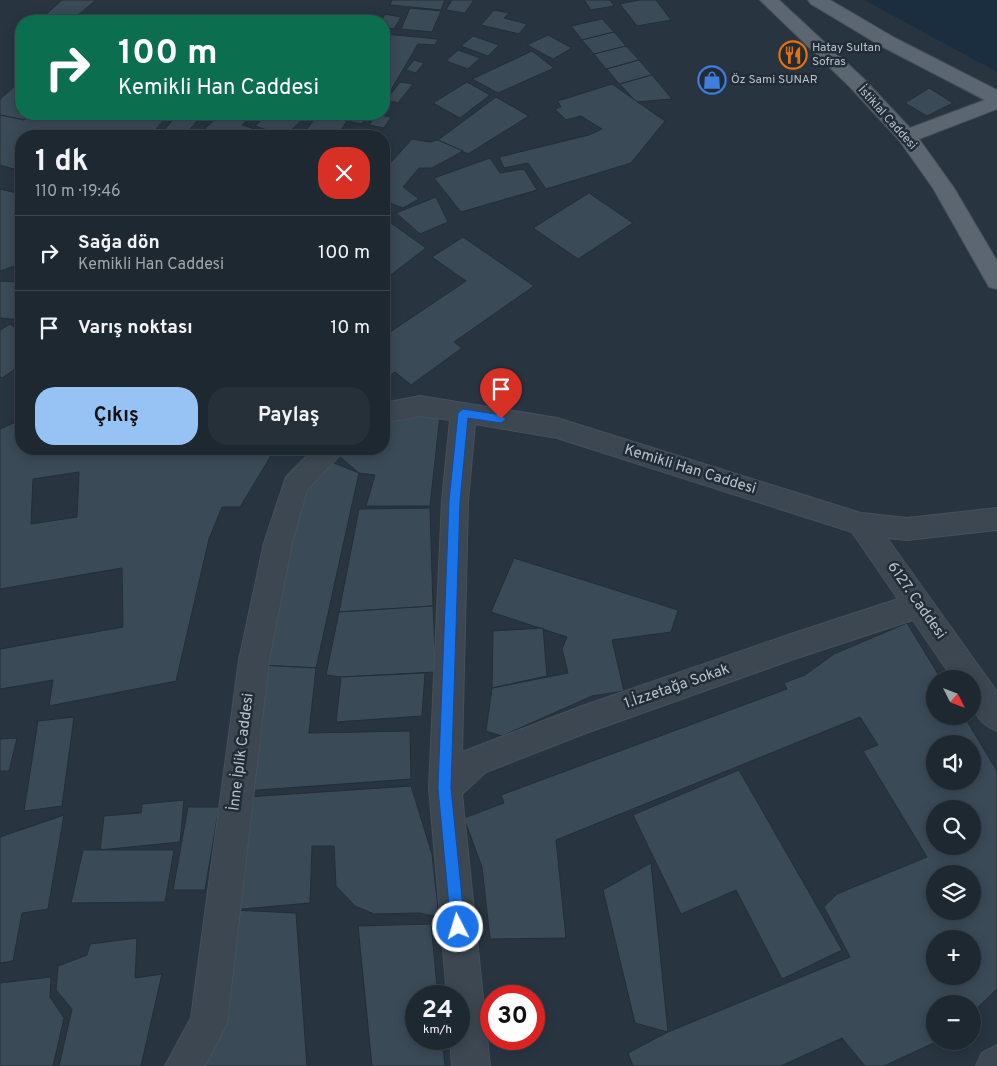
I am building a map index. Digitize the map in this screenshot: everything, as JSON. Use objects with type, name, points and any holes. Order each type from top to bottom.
[{"type":"main road","name":"İstiklal Caddesi","points":[[769,0],[842,67],[907,136],[948,194],[997,281]]},
{"type":"main road","points":[[817,0],[888,42],[997,98]]},
{"type":"main road","points":[[907,136],[997,102]]},
{"type":"street","name":"Kemikli Han Caddesi","points":[[390,412],[420,406],[557,428],[861,524],[907,529],[997,518]]},
{"type":"street","points":[[463,413],[455,501],[445,788],[472,1066]]},
{"type":"street","name":"İnne İplik Caddesi","points":[[184,1066],[209,1023],[254,660],[278,543],[295,485],[324,455]]},
{"type":"street","name":"6127. Caddesi","points":[[861,524],[965,670]]},
{"type":"street","name":"1.İzzetağa Sokak","points":[[445,788],[475,761],[557,729],[790,647],[920,605]]},
{"type":"street","name":"6127. Caddesi","points":[[981,693],[997,717]]},
{"type":"water","points":[[864,0],[997,0],[997,72]]},
{"type":"building","points":[[62,0],[96,0],[78,15],[45,15]]},
{"type":"building","points":[[392,0],[445,0],[441,10],[390,5]]},
{"type":"building","points":[[452,0],[474,0],[465,13],[446,10]]},
{"type":"building","points":[[584,0],[610,0],[614,6],[591,10]]},
{"type":"building","points":[[639,0],[656,0],[671,20],[637,26],[620,4]]},
{"type":"building","points":[[410,8],[441,11],[432,32],[401,29]]},
{"type":"building","points":[[494,10],[509,13],[504,18],[527,24],[519,34],[481,25]]},
{"type":"building","points":[[385,14],[401,17],[394,29],[390,28],[390,15]]},
{"type":"building","points":[[602,19],[614,32],[582,40],[571,26]]},
{"type":"building","points":[[614,32],[626,46],[594,54],[582,40]]},
{"type":"building","points":[[390,35],[438,39],[435,45],[418,44],[390,92]]},
{"type":"building","points":[[548,35],[572,48],[553,59],[527,45]]},
{"type":"building","points":[[473,36],[499,45],[488,56],[461,46]]},
{"type":"building","points":[[626,46],[639,60],[606,69],[594,54]]},
{"type":"building","points":[[458,50],[480,58],[468,69],[446,61]]},
{"type":"building","points":[[532,51],[554,68],[498,93],[472,79]]},
{"type":"building","points":[[414,60],[424,63],[416,73],[406,70]]},
{"type":"building","points":[[639,60],[652,75],[619,84],[607,69]]},
{"type":"building","points":[[652,75],[672,99],[636,102],[620,84]]},
{"type":"building","points":[[400,82],[413,84],[398,103],[390,101],[390,95]]},
{"type":"building","points":[[467,82],[490,95],[460,118],[433,103]]},
{"type":"building","points":[[612,84],[665,121],[631,163],[546,189],[528,163],[504,168],[499,157],[589,135],[602,129],[581,116],[566,120],[555,109],[561,107],[558,101]]},
{"type":"building","points":[[15,86],[15,118],[0,115],[0,99]]},
{"type":"building","points":[[929,88],[953,103],[927,116],[905,103]]},
{"type":"building","points":[[496,97],[529,116],[468,154],[438,140]]},
{"type":"building","points":[[0,115],[15,118],[15,120],[164,120],[155,130],[15,130],[15,169],[0,165]]},
{"type":"building","points":[[173,120],[198,120],[189,130],[164,130]]},
{"type":"building","points":[[214,120],[247,120],[242,125],[258,130],[204,130]]},
{"type":"building","points":[[262,120],[302,120],[291,130],[267,130],[255,126]]},
{"type":"building","points":[[314,120],[364,120],[362,124],[347,121],[341,130],[306,130]]},
{"type":"building","points":[[372,120],[389,120],[384,128],[369,125]]},
{"type":"building","points":[[412,139],[430,142],[438,140],[463,151],[432,168],[419,168],[403,187],[419,199],[403,208],[390,203],[390,163]]},
{"type":"building","points":[[490,158],[500,173],[524,169],[537,190],[461,212],[434,178]]},
{"type":"building","points":[[0,189],[15,193],[15,266],[0,271]]},
{"type":"building","points":[[589,193],[633,223],[578,259],[533,228]]},
{"type":"building","points":[[436,197],[448,222],[420,234],[396,213]]},
{"type":"building","points":[[390,222],[426,248],[390,275]]},
{"type":"building","points":[[463,237],[534,286],[454,342],[462,348],[411,385],[395,372],[390,376],[390,332],[466,281],[432,257]]},
{"type":"building","points":[[0,281],[15,282],[15,319],[0,318]]},
{"type":"building","points":[[10,324],[15,328],[15,369],[2,378],[0,377],[0,330]]},
{"type":"building","points":[[410,415],[440,415],[430,506],[366,506],[375,475],[359,473],[338,455],[390,455],[390,419]]},
{"type":"building","points":[[15,423],[15,455],[271,455],[240,507],[222,507],[209,539],[176,681],[49,706],[53,680],[0,689],[0,649],[123,627],[122,568],[0,589],[0,429]],"holes":[[[79,472],[77,517],[31,524],[33,479]]]},
{"type":"building","points":[[324,459],[359,473],[316,668],[259,665],[297,493]]},
{"type":"building","points":[[430,508],[433,606],[339,612],[359,509]]},
{"type":"building","points":[[514,558],[678,610],[671,632],[612,640],[624,691],[592,696],[502,736],[486,731],[492,688],[568,673],[562,649],[567,637],[491,612]]},
{"type":"building","points":[[433,606],[436,672],[341,677],[326,675],[339,612]]},
{"type":"building","points":[[907,623],[936,670],[926,670],[926,725],[969,725],[975,735],[926,735],[926,790],[981,790],[981,744],[997,771],[997,989],[981,1004],[981,995],[926,995],[926,1047],[884,1066],[865,1066],[842,1038],[781,1066],[633,1066],[628,1053],[668,1032],[850,957],[824,907],[837,894],[927,857],[863,751],[878,745],[860,717],[556,840],[566,938],[490,939],[482,867],[464,818],[504,803],[501,795],[787,689],[784,683],[805,675],[834,654]]},
{"type":"building","points":[[543,628],[547,676],[492,688],[493,631]]},
{"type":"building","points":[[259,665],[316,668],[309,733],[410,731],[411,779],[245,791]]},
{"type":"building","points":[[425,673],[422,716],[336,722],[341,677]]},
{"type":"building","points":[[74,717],[62,806],[24,811],[38,721]]},
{"type":"building","points":[[17,738],[9,771],[0,771],[0,739]]},
{"type":"building","points":[[739,770],[842,950],[782,979],[736,890],[681,914],[633,815]]},
{"type":"building","points":[[411,786],[432,854],[439,917],[419,913],[374,914],[355,906],[336,886],[334,846],[312,846],[310,903],[231,910],[247,797]]},
{"type":"building","points":[[184,800],[180,842],[100,850],[104,816],[141,813],[142,804]]},
{"type":"building","points":[[188,807],[219,807],[205,890],[173,890]]},
{"type":"building","points":[[64,815],[48,909],[22,913],[13,961],[0,963],[0,837]]},
{"type":"building","points":[[83,850],[174,850],[165,902],[71,903]]},
{"type":"building","points":[[651,863],[668,1032],[635,1023],[603,890]]},
{"type":"building","points":[[231,910],[296,913],[307,1066],[199,1066]]},
{"type":"building","points":[[431,924],[437,985],[405,985],[405,1050],[443,1050],[445,1066],[372,1066],[358,926]]},
{"type":"building","points":[[137,938],[135,978],[162,974],[141,1066],[59,1066],[72,1009],[56,990],[58,966],[87,955],[90,944]]},
{"type":"building","points":[[51,977],[50,997],[64,1018],[53,1066],[0,1066],[0,983]]},
{"type":"place","name":"Hatay Sultan Sofras","points":[[793,55]]},
{"type":"place","name":"Öz Sami SUNAR","points":[[712,80]]},
{"type":"route","points":[[458,927],[445,788],[455,501],[463,413],[501,419]]}]
